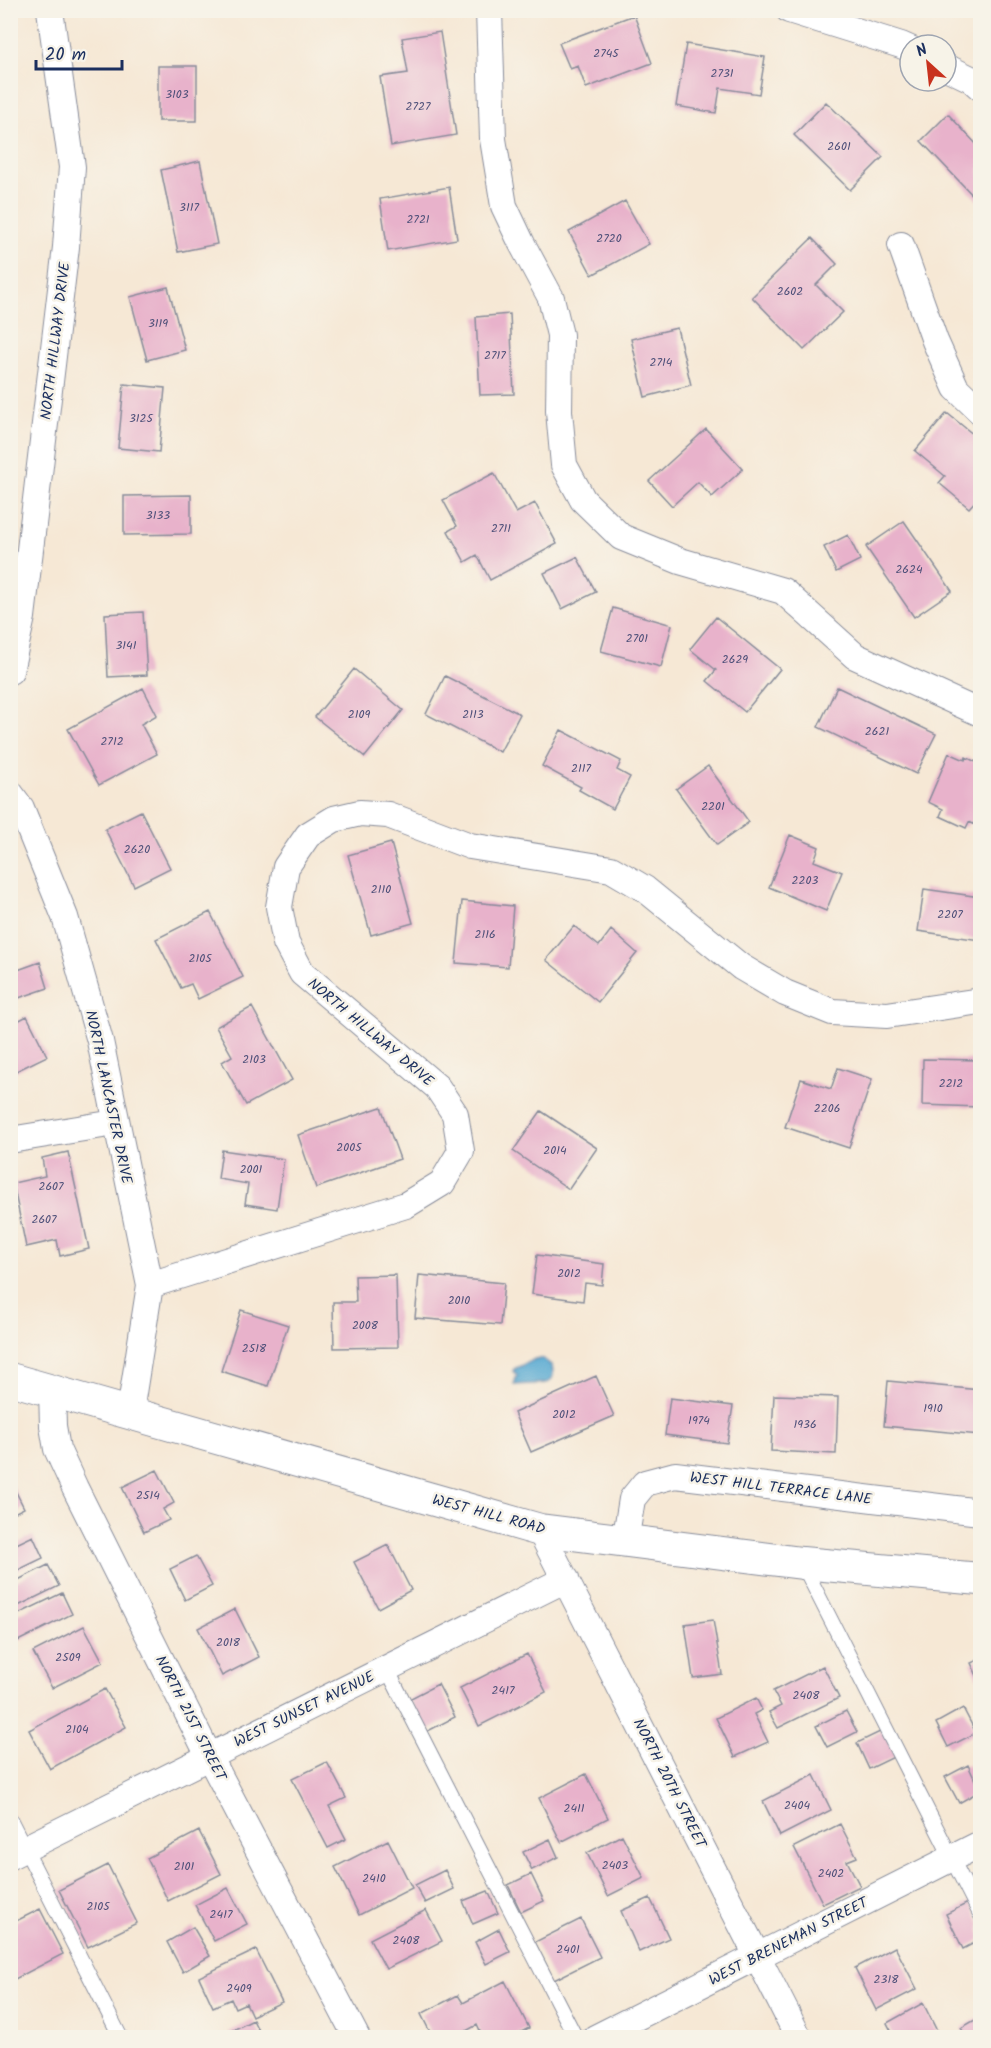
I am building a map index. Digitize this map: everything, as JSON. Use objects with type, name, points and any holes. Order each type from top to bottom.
[{"type":"street","name":"NORTH HILLWAY DRIVE","points":[[10,670],[22,617],[66,247],[72,167],[50,10]]},
{"type":"street","points":[[489,10],[493,139],[504,206],[551,298],[560,335],[559,411],[564,465],[583,500],[621,537],[680,561],[783,591],[855,656],[981,713]]},
{"type":"street","points":[[789,10],[898,45]]},
{"type":"street","points":[[958,73],[981,87]]},
{"type":"street","points":[[901,245],[935,341],[956,388],[981,411]]},
{"type":"street","name":"NORTH LANCASTER DRIVE","points":[[10,793],[21,808],[65,917],[99,1041],[150,1284],[130,1412]]},
{"type":"street","name":"NORTH HILLWAY DRIVE","points":[[150,1284],[406,1205],[442,1183],[461,1151],[455,1114],[437,1087],[302,974],[286,944],[279,907],[286,867],[308,835],[334,819],[360,813],[387,815],[470,846],[611,869],[645,889],[741,967],[785,993],[832,1012],[887,1015],[981,1001]]},
{"type":"street","points":[[10,1140],[115,1123]]},
{"type":"street","name":"WEST HILL ROAD","points":[[10,1379],[540,1530],[802,1563],[981,1579]]},
{"type":"street","name":"NORTH 21ST STREET","points":[[52,1390],[53,1426],[57,1449],[75,1488],[209,1756],[357,2037]]},
{"type":"street","name":"WEST HILL TERRACE LANE","points":[[625,1542],[632,1499],[645,1483],[675,1475],[981,1512]]},
{"type":"street","name":"NORTH 20TH STREET","points":[[540,1530],[799,2037]]},
{"type":"street","name":"WEST SUNSET AVENUE","points":[[18,1852],[566,1579]]},
{"type":"street","name":"WEST BRENEMAN STREET","points":[[595,2037],[981,1844]]},
{"type":"lane","points":[[802,1563],[981,1914]]},
{"type":"lane","points":[[387,1669],[576,2037]]},
{"type":"lane","points":[[10,1819],[18,1852],[121,2037]]},
{"type":"water","points":[[542,1358],[552,1366],[551,1381],[514,1385],[517,1375],[514,1369]]},
{"type":"building","points":[[634,15],[652,63],[586,88],[578,66],[570,69],[559,43]]},
{"type":"building","points":[[440,32],[456,135],[391,146],[380,77],[408,73],[402,38]]},
{"type":"building","points":[[686,44],[765,57],[759,94],[720,88],[716,113],[676,106]]},
{"type":"building","points":[[158,66],[197,66],[197,121],[158,121]]},
{"type":"building","points":[[826,102],[883,157],[850,190],[794,135]]},
{"type":"building","points":[[948,114],[980,148],[980,203],[921,141]]},
{"type":"building","points":[[200,161],[217,244],[178,252],[161,170]]},
{"type":"building","points":[[449,187],[457,239],[388,251],[380,199]]},
{"type":"building","points":[[625,201],[649,244],[592,275],[569,232]]},
{"type":"building","points":[[812,238],[837,264],[816,285],[843,312],[804,350],[752,297]]},
{"type":"building","points":[[168,287],[185,350],[147,360],[130,297]]},
{"type":"building","points":[[510,314],[514,394],[480,395],[476,317]]},
{"type":"building","points":[[677,328],[691,385],[645,397],[631,339]]},
{"type":"building","points":[[124,384],[165,388],[159,452],[118,448]]},
{"type":"building","points":[[947,413],[980,440],[980,501],[978,498],[969,508],[939,483],[945,476],[915,451]]},
{"type":"building","points":[[706,429],[743,469],[712,497],[698,482],[672,506],[649,481]]},
{"type":"building","points":[[494,473],[516,513],[535,503],[557,544],[490,580],[477,555],[465,562],[448,531],[457,526],[443,500]]},
{"type":"building","points":[[191,495],[191,534],[124,535],[124,496]]},
{"type":"building","points":[[904,521],[952,591],[914,617],[866,547]]},
{"type":"building","points":[[848,535],[860,560],[836,572],[824,547]]},
{"type":"building","points":[[577,557],[596,592],[562,609],[544,573]]},
{"type":"building","points":[[613,608],[672,625],[661,667],[601,651]]},
{"type":"building","points":[[143,612],[147,675],[108,677],[105,614]]},
{"type":"building","points":[[716,617],[780,669],[745,712],[707,681],[716,670],[690,649]]},
{"type":"building","points":[[354,669],[403,710],[365,757],[315,717]]},
{"type":"building","points":[[445,676],[520,714],[500,752],[426,714]]},
{"type":"building","points":[[837,687],[936,734],[916,774],[818,727]]},
{"type":"building","points":[[143,688],[157,715],[141,724],[157,754],[99,785],[68,729]]},
{"type":"building","points":[[561,730],[621,761],[617,770],[630,777],[613,809],[579,790],[581,787],[542,766]]},
{"type":"building","points":[[949,753],[965,760],[966,757],[980,764],[980,827],[969,822],[966,828],[940,816],[943,809],[928,802]]},
{"type":"building","points":[[708,766],[749,822],[717,845],[676,789]]},
{"type":"building","points":[[141,811],[170,868],[134,886],[105,829]]},
{"type":"building","points":[[790,835],[819,847],[814,861],[842,872],[826,911],[769,887]]},
{"type":"building","points":[[391,843],[413,923],[371,935],[348,855]]},
{"type":"building","points":[[924,889],[980,897],[980,940],[918,931]]},
{"type":"building","points":[[462,901],[513,906],[508,967],[456,963]]},
{"type":"building","points":[[210,912],[243,977],[198,999],[191,984],[181,988],[156,939]]},
{"type":"building","points":[[574,926],[599,946],[611,930],[637,953],[598,1002],[546,960]]},
{"type":"building","points":[[10,958],[15,971],[40,962],[48,988],[10,1001]]},
{"type":"building","points":[[252,1007],[292,1080],[246,1105],[222,1062],[232,1056],[216,1027]]},
{"type":"building","points":[[27,1016],[47,1056],[10,1074],[10,1025]]},
{"type":"building","points":[[923,1059],[980,1060],[980,1107],[922,1105]]},
{"type":"building","points":[[838,1068],[872,1079],[849,1148],[785,1127],[801,1079],[831,1089]]},
{"type":"building","points":[[381,1107],[400,1159],[316,1188],[298,1135]]},
{"type":"building","points":[[541,1111],[597,1148],[569,1189],[513,1151]]},
{"type":"building","points":[[222,1150],[284,1159],[277,1209],[245,1204],[248,1184],[218,1179]]},
{"type":"building","points":[[68,1152],[89,1249],[60,1256],[57,1240],[26,1247],[13,1183],[45,1176],[42,1158]]},
{"type":"building","points":[[537,1255],[604,1264],[602,1285],[585,1283],[583,1301],[532,1294]]},
{"type":"building","points":[[396,1275],[398,1347],[334,1348],[333,1302],[356,1302],[355,1276]]},
{"type":"building","points":[[419,1275],[504,1283],[500,1325],[415,1318]]},
{"type":"building","points":[[241,1310],[288,1325],[268,1386],[221,1371]]},
{"type":"building","points":[[596,1376],[614,1416],[531,1452],[514,1413]]},
{"type":"building","points":[[888,1381],[980,1390],[980,1435],[884,1426]]},
{"type":"building","points":[[774,1395],[838,1397],[836,1454],[771,1451]]},
{"type":"building","points":[[670,1398],[733,1406],[727,1443],[665,1435]]},
{"type":"building","points":[[157,1470],[174,1503],[163,1509],[169,1520],[144,1532],[122,1487]]},
{"type":"building","points":[[13,1486],[24,1508],[10,1515],[10,1487]]},
{"type":"building","points":[[33,1536],[43,1558],[10,1574],[10,1547]]},
{"type":"building","points":[[388,1545],[411,1590],[378,1608],[354,1562]]},
{"type":"building","points":[[196,1556],[212,1586],[185,1600],[170,1569]]},
{"type":"building","points":[[48,1565],[59,1586],[10,1610],[10,1584]]},
{"type":"building","points":[[62,1593],[72,1614],[10,1645],[10,1618]]},
{"type":"building","points":[[235,1609],[259,1657],[222,1676],[198,1628]]},
{"type":"building","points":[[713,1620],[722,1674],[693,1678],[685,1624]]},
{"type":"building","points":[[84,1626],[103,1662],[52,1688],[33,1652]]},
{"type":"building","points":[[527,1654],[546,1692],[479,1726],[460,1688]]},
{"type":"building","points":[[980,1659],[980,1682],[971,1663]]},
{"type":"building","points":[[823,1666],[839,1698],[778,1728],[769,1712],[781,1706],[773,1691]]},
{"type":"building","points":[[438,1684],[455,1717],[426,1732],[409,1699]]},
{"type":"building","points":[[105,1689],[126,1727],[50,1769],[29,1730]]},
{"type":"building","points":[[756,1698],[762,1710],[754,1714],[768,1742],[735,1757],[716,1718]]},
{"type":"building","points":[[963,1708],[976,1733],[948,1747],[936,1723]]},
{"type":"building","points":[[846,1711],[857,1732],[827,1747],[816,1726]]},
{"type":"building","points":[[884,1730],[896,1756],[869,1769],[857,1743]]},
{"type":"building","points":[[327,1762],[346,1798],[329,1806],[346,1839],[328,1848],[292,1779]]},
{"type":"building","points":[[968,1765],[980,1791],[959,1803],[945,1777]]},
{"type":"building","points":[[586,1774],[608,1818],[561,1842],[539,1798]]},
{"type":"building","points":[[814,1775],[831,1810],[780,1836],[763,1801]]},
{"type":"building","points":[[840,1824],[857,1857],[847,1861],[860,1886],[823,1904],[794,1847]]},
{"type":"building","points":[[199,1831],[221,1874],[168,1901],[147,1858]]},
{"type":"building","points":[[622,1835],[644,1878],[608,1896],[587,1853]]},
{"type":"building","points":[[550,1839],[558,1857],[532,1870],[523,1852]]},
{"type":"building","points":[[388,1840],[412,1888],[359,1915],[335,1867]]},
{"type":"building","points":[[108,1865],[137,1923],[88,1947],[59,1890]]},
{"type":"building","points":[[445,1870],[454,1889],[425,1903],[415,1885]]},
{"type":"building","points":[[531,1874],[544,1901],[521,1912],[508,1885]]},
{"type":"building","points":[[228,1888],[247,1924],[214,1941],[195,1905]]},
{"type":"building","points":[[488,1891],[498,1913],[473,1924],[463,1901]]},
{"type":"building","points":[[650,1898],[669,1938],[639,1952],[621,1911]]},
{"type":"building","points":[[970,1902],[980,1923],[980,1940],[963,1949],[946,1914]]},
{"type":"building","points":[[40,1909],[63,1954],[13,1980],[10,1974],[10,1924]]},
{"type":"building","points":[[426,1910],[442,1941],[386,1969],[370,1939]]},
{"type":"building","points":[[581,1919],[600,1957],[554,1980],[535,1942]]},
{"type":"building","points":[[193,1927],[210,1956],[183,1972],[167,1942]]},
{"type":"building","points":[[499,1929],[510,1952],[486,1964],[475,1942]]},
{"type":"building","points":[[895,1947],[917,1989],[876,2010],[855,1968]]},
{"type":"building","points":[[256,1950],[282,2002],[252,2016],[246,2003],[235,2008],[231,1999],[213,2007],[199,1977]]},
{"type":"building","points":[[505,1981],[529,2028],[510,2038],[483,2038],[477,2025],[453,2038],[433,2038],[421,2014],[458,1995],[463,2003]]},
{"type":"building","points":[[923,2003],[939,2035],[934,2038],[895,2038],[887,2023]]},
{"type":"building","points":[[980,2017],[980,2038],[967,2038],[961,2028]]},
{"type":"building","points":[[253,2020],[262,2038],[231,2038],[229,2032]]}]
